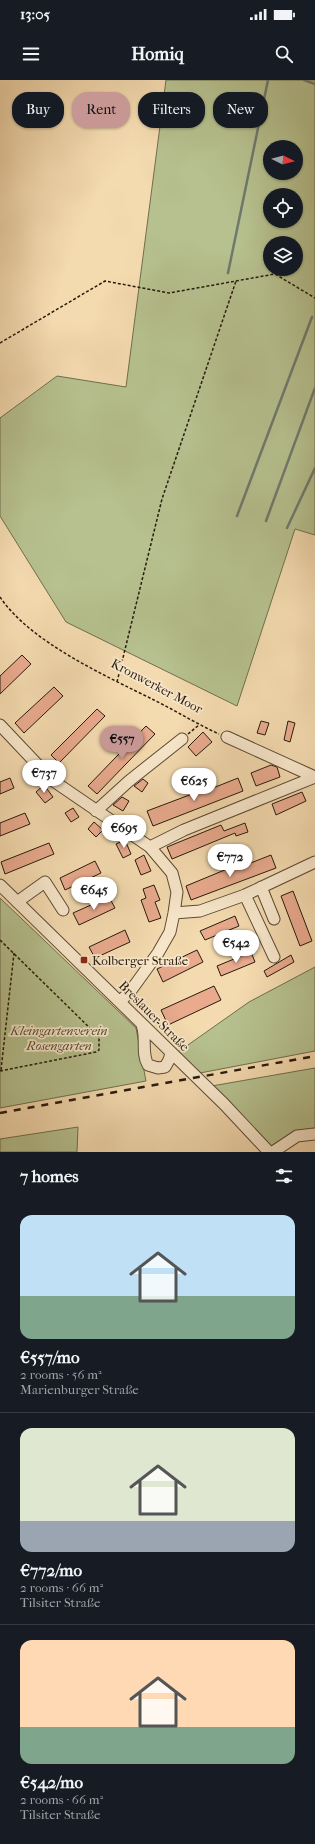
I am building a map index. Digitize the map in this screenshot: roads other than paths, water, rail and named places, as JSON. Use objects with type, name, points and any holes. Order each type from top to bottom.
[{"type":"street","points":[[0,724],[52,780],[150,847],[172,874],[177,892],[170,932],[158,953],[132,989],[120,1002]]},
{"type":"street","points":[[227,737],[315,777]]},
{"type":"street","points":[[96,811],[129,781],[182,739]]},
{"type":"street","points":[[150,847],[184,830],[315,777]]},
{"type":"street","points":[[174,913],[200,911],[244,895],[315,862]]},
{"type":"street","points":[[17,902],[44,882],[63,910]]},
{"type":"street","name":"Breslauer Straße","points":[[0,885],[240,1120],[269,1152]]},
{"type":"street","points":[[261,887],[274,920]]},
{"type":"street","points":[[244,895],[274,957]]},
{"type":"street","points":[[142,1025],[145,1033],[145,1054],[148,1065],[158,1068],[165,1067],[171,1053]]},
{"type":"street","points":[[273,1152],[297,1136],[315,1134]]},
{"type":"waterway","points":[[228,273],[268,80]]},
{"type":"waterway","points":[[304,80],[315,84]]},
{"type":"waterway","points":[[237,516],[312,317]]},
{"type":"waterway","points":[[266,521],[315,388]]},
{"type":"waterway","points":[[287,528],[315,468]]},
{"type":"railway","points":[[0,1113],[315,1056]]},
{"type":"place","name":"Kolberger Straße","points":[[84,960]]},
{"type":"park label","name":"Kleingartenverein Rosengarten","points":[[59,1038]]}]
